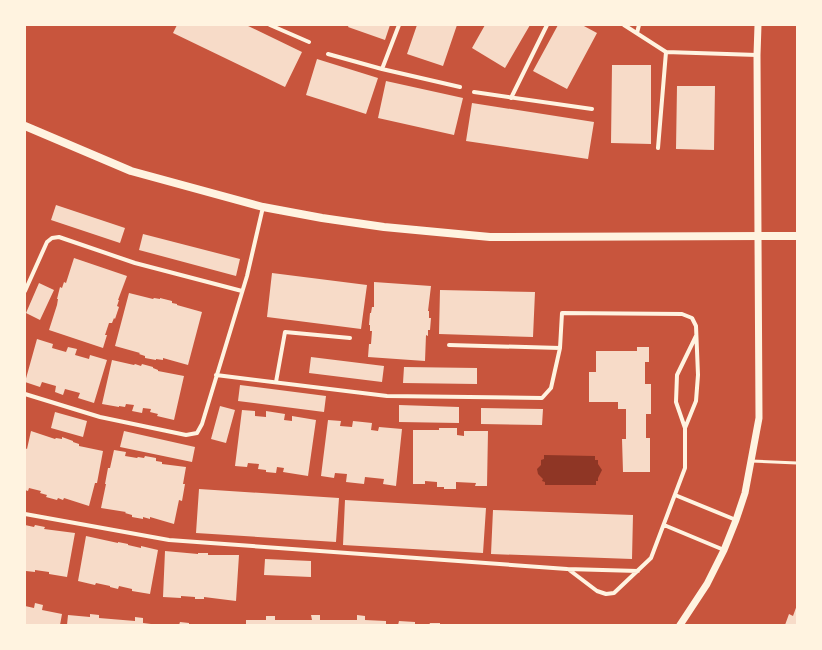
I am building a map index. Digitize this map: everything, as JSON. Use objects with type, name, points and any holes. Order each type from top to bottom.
[{"type":"main road","points":[[25,126],[131,171],[263,208],[384,227],[490,237],[797,236]]},
{"type":"street","points":[[270,25],[309,42]]},
{"type":"street","points":[[382,69],[398,25]]},
{"type":"street","points":[[511,98],[547,25]]},
{"type":"street","points":[[624,25],[666,52],[757,55]]},
{"type":"street","points":[[637,33],[639,25]]},
{"type":"street","points":[[680,625],[707,584],[724,550],[736,520],[745,493],[759,418],[758,25]]},
{"type":"street","points":[[658,148],[666,52]]},
{"type":"street","points":[[328,54],[382,69],[460,87]]},
{"type":"street","points":[[474,92],[592,109]]},
{"type":"street","points":[[25,394],[100,417],[186,435],[197,432],[202,424],[242,291],[263,208]]},
{"type":"street","points":[[25,291],[47,242],[52,238],[59,237],[135,263],[242,291]]},
{"type":"street","points":[[216,375],[387,396],[542,398],[550,388],[560,348],[562,313],[682,314],[692,318],[696,326],[698,375],[696,401],[685,428]]},
{"type":"street","points":[[276,382],[285,332],[350,338]]},
{"type":"street","points":[[567,569],[597,592],[606,594],[614,593],[650,558],[685,468],[685,428],[676,402],[677,375],[696,336]]},
{"type":"street","points":[[449,345],[560,348]]},
{"type":"street","points":[[675,495],[736,520]]},
{"type":"street","points":[[25,514],[169,540],[567,569],[638,571]]},
{"type":"street","points":[[664,525],[724,550]]},
{"type":"lane","points":[[751,462],[797,463]]},
{"type":"shaded area","points":[[544,455],[595,456],[595,460],[598,460],[598,464],[602,470],[598,481],[596,481],[596,485],[545,485],[545,482],[542,481],[543,479],[538,474],[537,469],[541,465],[541,460],[544,459]]},
{"type":"building","points":[[177,25],[246,25],[302,52],[285,87],[173,33]]},
{"type":"building","points":[[349,25],[390,25],[385,40],[348,27]]},
{"type":"building","points":[[417,25],[457,25],[443,66],[407,54]]},
{"type":"building","points":[[485,25],[530,25],[505,68],[472,48]]},
{"type":"building","points":[[558,25],[582,25],[597,33],[567,89],[533,71]]},
{"type":"building","points":[[317,59],[378,78],[366,114],[306,95]]},
{"type":"building","points":[[612,65],[651,65],[651,144],[611,143]]},
{"type":"building","points":[[386,81],[463,98],[454,135],[378,118]]},
{"type":"building","points":[[677,86],[715,86],[714,150],[676,149]]},
{"type":"building","points":[[472,103],[594,122],[588,159],[466,141]]},
{"type":"building","points":[[56,205],[125,228],[120,243],[51,220]]},
{"type":"building","points":[[143,234],[240,259],[236,276],[139,250]]},
{"type":"building","points":[[74,258],[127,276],[118,300],[117,306],[119,307],[115,319],[114,318],[112,323],[109,323],[105,335],[107,335],[103,348],[49,330],[57,305],[60,287],[62,288],[64,282],[66,283]]},
{"type":"building","points":[[272,273],[367,285],[361,329],[267,317]]},
{"type":"building","points":[[374,282],[431,286],[428,311],[429,318],[431,318],[430,330],[428,330],[428,336],[426,335],[425,361],[368,357],[372,331],[370,331],[369,325],[370,313],[372,307],[374,307]]},
{"type":"building","points":[[39,283],[54,290],[40,320],[26,313]]},
{"type":"building","points":[[440,290],[535,292],[533,337],[439,334]]},
{"type":"building","points":[[129,293],[153,299],[160,298],[172,301],[172,303],[177,305],[202,312],[188,365],[163,358],[163,360],[156,360],[145,358],[145,356],[139,354],[140,353],[115,346]]},
{"type":"building","points":[[37,339],[53,344],[52,348],[66,352],[68,347],[77,349],[75,355],[89,359],[90,355],[107,360],[94,403],[78,398],[80,393],[65,389],[63,395],[55,392],[56,386],[42,382],[40,387],[25,382]]},
{"type":"building","points":[[637,347],[649,347],[649,362],[645,362],[645,384],[651,384],[651,414],[646,414],[646,438],[650,438],[650,472],[623,472],[622,439],[626,439],[626,409],[618,409],[618,402],[589,402],[589,372],[596,372],[596,351],[637,351]]},
{"type":"building","points":[[311,357],[384,366],[382,382],[309,373]]},
{"type":"building","points":[[112,360],[141,366],[142,364],[153,367],[158,371],[184,376],[174,420],[157,416],[158,414],[150,412],[151,409],[143,408],[142,413],[132,411],[134,405],[126,404],[125,407],[119,407],[102,404]]},
{"type":"building","points":[[404,367],[477,368],[477,384],[403,383]]},
{"type":"building","points":[[240,385],[326,396],[324,412],[238,401]]},
{"type":"building","points":[[399,405],[459,407],[459,423],[399,422]]},
{"type":"building","points":[[220,406],[235,410],[226,443],[211,439]]},
{"type":"building","points":[[481,408],[543,409],[542,425],[481,424]]},
{"type":"building","points":[[242,410],[255,411],[255,416],[266,417],[266,411],[285,414],[284,420],[292,421],[292,416],[316,420],[308,476],[283,472],[284,468],[277,467],[276,473],[266,472],[266,470],[258,469],[259,464],[248,463],[247,467],[235,466]]},
{"type":"building","points":[[55,412],[87,421],[83,437],[51,428]]},
{"type":"building","points":[[328,420],[341,421],[340,426],[352,427],[353,421],[372,423],[371,430],[378,431],[379,427],[402,429],[396,486],[383,484],[384,479],[365,477],[364,484],[346,482],[347,474],[335,473],[334,478],[321,476]]},
{"type":"building","points":[[439,428],[457,428],[457,435],[464,436],[464,431],[488,431],[487,486],[475,486],[476,483],[456,482],[456,489],[444,489],[444,487],[437,487],[437,482],[425,481],[425,484],[413,484],[413,430],[439,430]]},
{"type":"building","points":[[31,431],[55,439],[62,439],[62,437],[79,444],[79,446],[103,451],[97,483],[95,483],[89,506],[64,498],[63,500],[58,498],[57,500],[46,497],[47,495],[40,493],[41,491],[29,488],[28,491],[25,490],[25,448],[27,449]]},
{"type":"building","points":[[124,431],[195,447],[192,462],[120,447]]},
{"type":"building","points":[[114,450],[126,452],[125,456],[144,458],[145,456],[156,458],[156,461],[162,462],[162,464],[186,467],[182,501],[179,500],[174,524],[150,517],[150,519],[143,517],[143,519],[132,517],[132,515],[125,513],[126,512],[101,508],[108,468],[110,468]]},
{"type":"building","points":[[199,489],[339,498],[336,542],[196,533]]},
{"type":"building","points":[[345,500],[486,508],[483,553],[343,545]]},
{"type":"building","points":[[493,510],[633,515],[632,559],[491,554]]},
{"type":"building","points":[[25,525],[34,527],[35,525],[45,527],[44,529],[75,533],[67,577],[49,574],[49,572],[35,570],[35,572],[26,571]]},
{"type":"building","points":[[86,536],[141,548],[141,546],[158,550],[150,594],[132,591],[132,589],[119,586],[118,589],[96,583],[95,585],[78,581]]},
{"type":"building","points":[[165,551],[198,554],[208,553],[208,555],[239,555],[236,601],[204,597],[204,599],[195,599],[195,597],[181,596],[181,598],[163,597]]},
{"type":"building","points":[[265,559],[311,561],[311,577],[264,575]]},
{"type":"building","points":[[35,603],[43,605],[42,610],[62,614],[60,625],[25,625],[25,606],[34,608]]},
{"type":"building","points":[[797,605],[797,625],[785,625],[789,614],[793,616]]},
{"type":"building","points":[[90,614],[99,615],[99,618],[135,621],[135,617],[143,618],[143,623],[151,625],[67,625],[68,615],[90,617]]},
{"type":"building","points":[[311,615],[320,615],[320,620],[357,620],[357,615],[365,616],[365,620],[386,621],[386,625],[246,625],[246,620],[266,620],[266,616],[275,616],[275,620],[312,620]]},
{"type":"building","points":[[399,621],[415,622],[415,624],[420,625],[398,625]]},
{"type":"building","points":[[180,622],[189,623],[189,625],[179,625]]},
{"type":"building","points":[[430,623],[440,623],[440,625],[429,625]]}]
